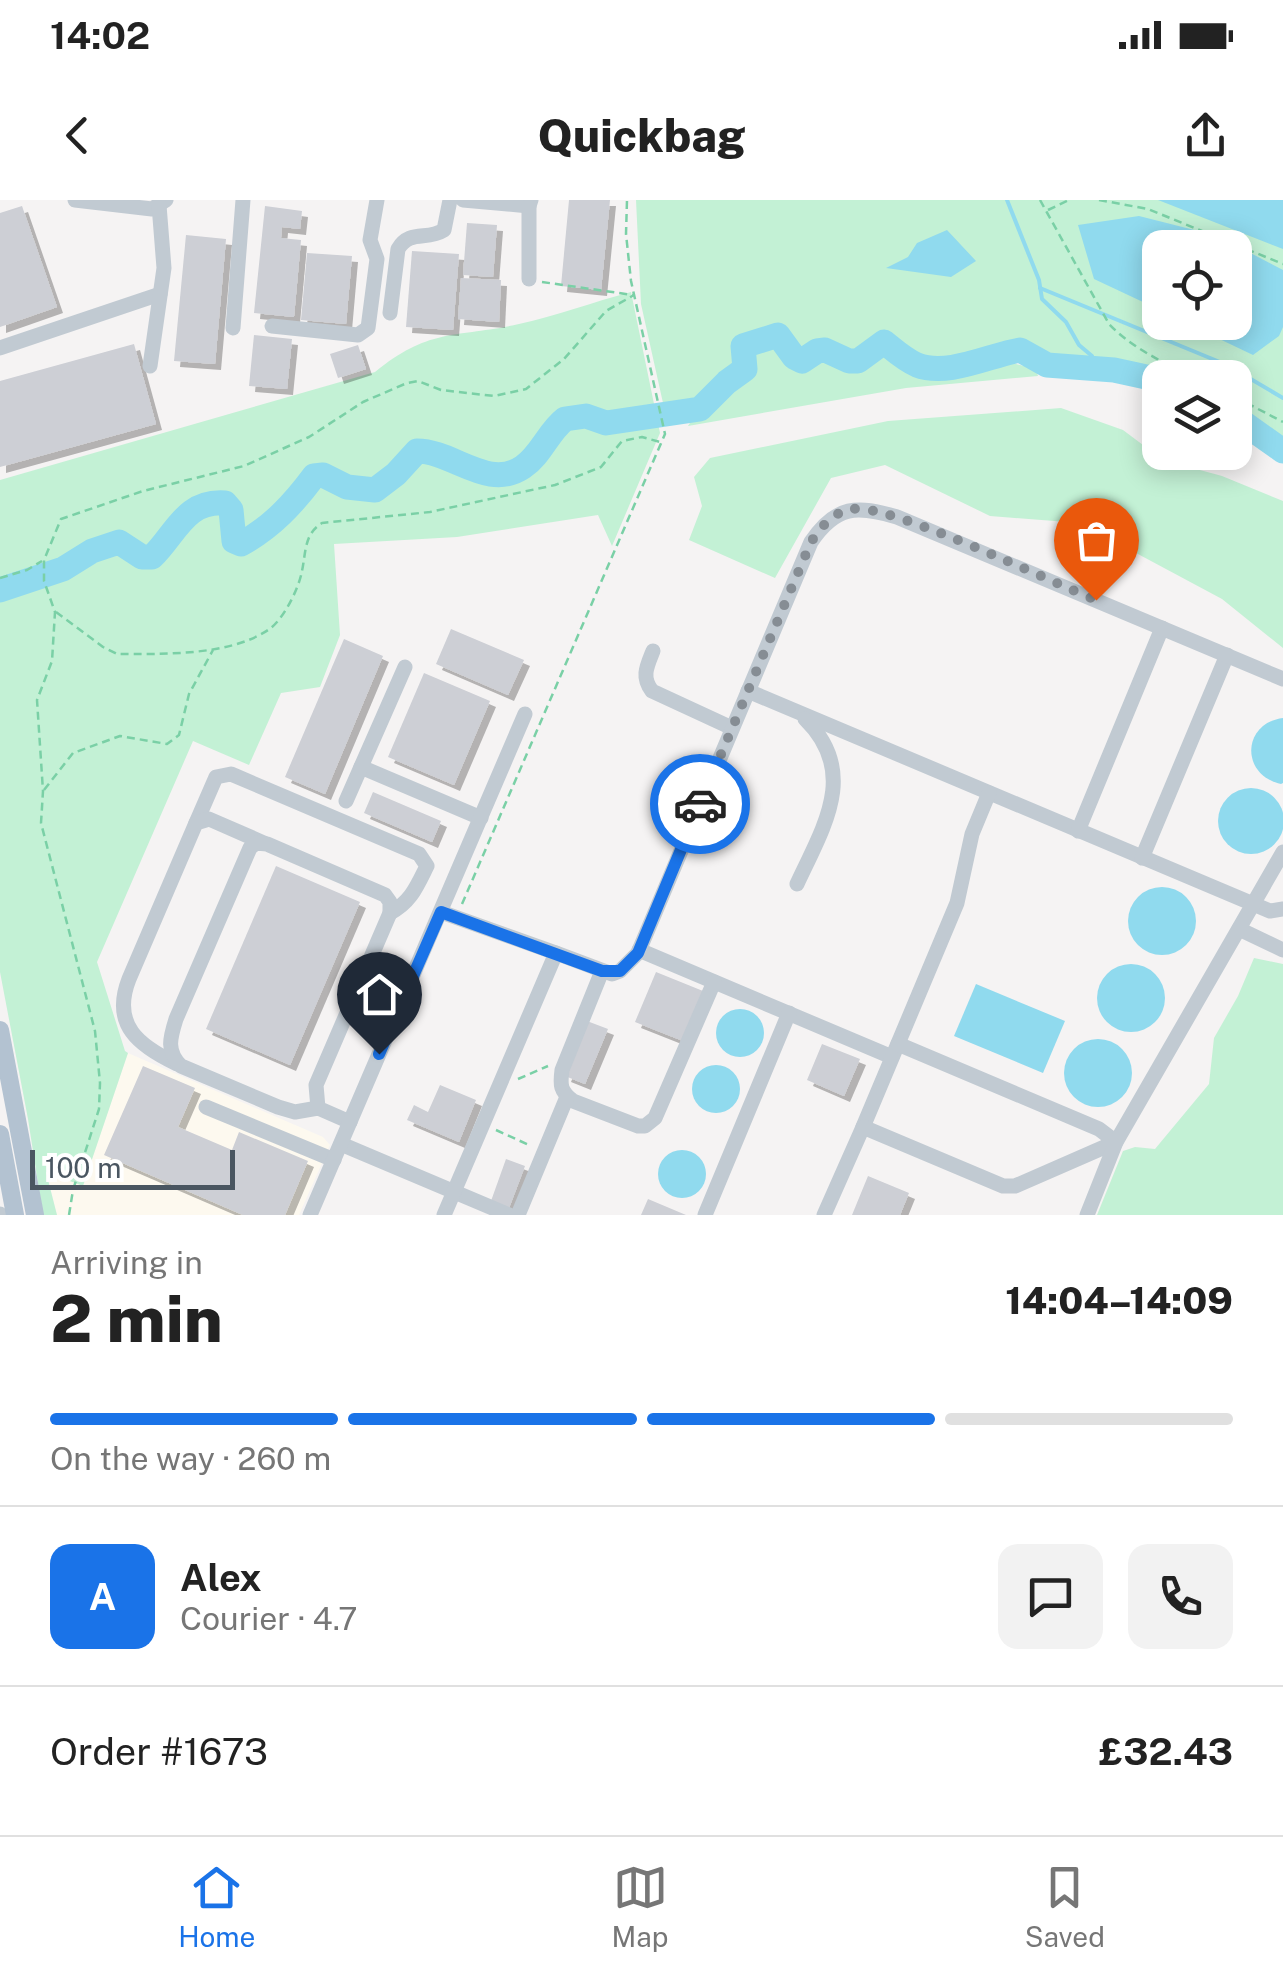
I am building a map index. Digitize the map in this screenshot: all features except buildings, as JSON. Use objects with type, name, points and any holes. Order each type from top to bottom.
[{"type":"main road","points":[[0,1030],[35,1215]]},
{"type":"main road","points":[[0,1134],[15,1215]]},
{"type":"street","points":[[75,200],[152,209],[162,202]]},
{"type":"street","points":[[233,328],[243,200]]},
{"type":"street","points":[[272,326],[358,335],[368,328],[377,259],[370,240],[376,200]]},
{"type":"street","points":[[390,313],[398,249],[411,236],[436,235],[444,230],[450,200]]},
{"type":"street","points":[[463,200],[530,203],[529,279]]},
{"type":"street","points":[[150,366],[164,268],[162,202]]},
{"type":"street","points":[[0,348],[160,294]]},
{"type":"street","points":[[406,904],[602,971],[620,971],[639,950],[811,542],[822,525],[847,510],[875,510],[897,517],[1283,678]]},
{"type":"street","points":[[1078,830],[1162,628]]},
{"type":"street","points":[[653,651],[645,671],[646,683],[652,691],[732,728]]},
{"type":"street","points":[[1142,858],[1227,655]]},
{"type":"street","points":[[346,802],[405,668]]},
{"type":"street","points":[[748,691],[1270,912],[1283,909]]},
{"type":"street","points":[[798,712],[820,734],[830,751],[834,774],[827,818],[798,884]]},
{"type":"street","points":[[310,1215],[445,916],[525,714]]},
{"type":"street","points":[[361,767],[481,818]]},
{"type":"street","points":[[350,1122],[318,1108],[295,1112],[278,1107],[146,1049],[123,1012],[122,998],[216,777],[231,774],[419,854],[426,866],[406,904],[390,913]]},
{"type":"street","points":[[824,1215],[957,903],[972,834],[989,793]]},
{"type":"street","points":[[196,823],[209,819],[386,896],[390,902],[390,913],[316,1085],[318,1108]]},
{"type":"street","points":[[181,1066],[169,1046],[176,1020],[250,848],[256,843],[266,844]]},
{"type":"street","points":[[1087,1215],[1116,1142],[1283,852]]},
{"type":"street","points":[[1239,929],[1283,950]]},
{"type":"street","points":[[639,950],[789,1014],[1099,1128],[1116,1142]]},
{"type":"street","points":[[444,1215],[556,953]]},
{"type":"street","points":[[602,971],[560,1084],[568,1097],[638,1126],[650,1124],[714,982]]},
{"type":"street","points":[[705,1215],[789,1014]]},
{"type":"street","points":[[518,1215],[568,1097]]},
{"type":"street","points":[[206,1106],[334,1160]]},
{"type":"street","points":[[863,1127],[1003,1186],[1015,1186],[1116,1142]]},
{"type":"street","points":[[341,1144],[509,1215]]},
{"type":"path","points":[[445,916],[666,430],[634,295],[626,234],[627,200]]},
{"type":"path","points":[[1040,200],[1108,324],[1123,339],[1159,360]]},
{"type":"path","points":[[1046,211],[1069,200]]},
{"type":"path","points":[[1100,200],[1148,209],[1283,264]]},
{"type":"path","points":[[529,279],[634,295]]},
{"type":"path","points":[[69,1215],[99,1109],[100,1083],[95,1031],[41,824],[43,791],[37,700],[52,661],[56,612],[44,581],[44,560],[60,519],[143,491],[244,466],[308,437],[363,402],[407,382],[494,396],[526,389],[564,359],[606,310],[634,295]]},
{"type":"path","points":[[1252,406],[1283,422]]},
{"type":"path","points":[[56,612],[118,654],[214,649],[266,632],[278,622],[299,582],[308,539],[322,523],[430,512],[499,499],[594,472],[622,441],[642,437],[662,442]]},
{"type":"path","points":[[0,578],[44,560]]},
{"type":"path","points":[[43,791],[73,753],[120,736],[167,744],[178,735],[189,694],[214,649]]},
{"type":"path","points":[[497,1089],[567,1058]]},
{"type":"path","points":[[482,1124],[544,1151]]},
{"type":"shaded area","points":[[128,1053],[323,1137],[330,1145],[299,1215],[57,1215],[46,1171],[83,1185]]},
{"type":"green space","points":[[636,200],[1283,200],[1283,439],[1252,417],[1252,360],[1142,360],[1142,368],[1104,359],[1089,363],[1048,362],[1019,347],[937,365],[919,361],[877,339],[857,357],[823,347],[801,356],[778,332],[749,338],[741,344],[740,369],[728,375],[702,403],[665,412],[641,304]]},
{"type":"green space","points":[[631,292],[660,433],[612,546],[598,515],[457,537],[334,544],[340,635],[320,687],[281,693],[249,765],[193,741],[97,962],[128,1053],[83,1186],[46,1172],[57,1215],[43,1215],[0,972],[0,480],[375,372],[412,347],[444,336],[533,321]]},
{"type":"green space","points":[[758,347],[774,347],[795,368],[820,360],[859,369],[884,347],[929,373],[1012,363],[1036,369],[1038,376],[906,388],[688,426],[740,376]]},
{"type":"green space","points":[[1061,408],[1123,430],[1142,444],[1142,470],[1200,470],[1283,501],[1283,648],[1222,599],[1080,523],[990,516],[885,465],[831,478],[775,578],[689,540],[702,506],[694,477],[710,458],[888,421]]},
{"type":"green space","points":[[1254,958],[1283,964],[1283,1215],[1097,1215],[1123,1151],[1135,1147],[1155,1149],[1209,1084],[1214,1038]]},
{"type":"water","points":[[1158,200],[1283,200],[1283,249],[1252,237],[1252,230],[1235,230]]},
{"type":"water","points":[[1139,216],[1194,230],[1142,230],[1142,302],[1094,279],[1078,225]]},
{"type":"water","points":[[947,230],[976,261],[951,277],[886,268],[908,257],[917,243]]},
{"type":"water","points":[[1252,254],[1283,270],[1283,327],[1279,336],[1253,355],[1222,340],[1252,340]]},
{"type":"water","points":[[1283,718],[1281,784],[1258,771],[1251,750],[1260,729]]},
{"type":"water","points":[[1251,788],[1274,798],[1284,821],[1274,844],[1251,854],[1228,844],[1218,821],[1228,798]]},
{"type":"water","points":[[1162,887],[1186,897],[1196,921],[1186,945],[1162,955],[1138,945],[1128,921],[1138,897]]},
{"type":"water","points":[[1131,964],[1155,974],[1165,998],[1155,1022],[1131,1032],[1107,1022],[1097,998],[1107,974]]},
{"type":"water","points":[[976,984],[1065,1021],[1043,1073],[954,1036]]},
{"type":"water","points":[[740,1009],[757,1016],[764,1033],[757,1050],[740,1057],[723,1050],[716,1033],[723,1016]]},
{"type":"water","points":[[1098,1039],[1122,1049],[1132,1073],[1122,1097],[1098,1107],[1074,1097],[1064,1073],[1074,1049]]},
{"type":"water","points":[[716,1065],[733,1072],[740,1089],[733,1106],[716,1113],[699,1106],[692,1089],[699,1072]]},
{"type":"water","points":[[682,1150],[699,1157],[706,1174],[699,1191],[682,1198],[665,1191],[658,1174],[665,1157]]},
{"type":"waterway","points":[[1007,200],[1039,280],[1042,299],[1092,356],[1095,369]]},
{"type":"waterway","points":[[1040,288],[1227,365],[1283,398]]},
{"type":"waterway","points":[[0,590],[63,569],[92,551],[119,542],[142,557],[152,557],[182,520],[211,504],[225,503],[231,510],[234,541],[241,544],[282,514],[314,476],[323,475],[347,487],[375,490],[417,451],[484,472],[510,473],[529,462],[565,419],[586,416],[606,423],[700,409],[745,369],[743,346],[778,335],[794,357],[802,361],[825,350],[858,361],[884,342],[908,360],[929,368],[955,367],[1020,350],[1047,365],[1142,376]]},
{"type":"waterway","points":[[1252,429],[1283,451]]},
{"type":"way so far","points":[[700,804],[811,542],[822,525],[834,516],[860,509],[897,517],[1096,600]]},
{"type":"route","points":[[379,1054],[441,912],[602,971],[620,971],[638,953],[700,804]]}]
